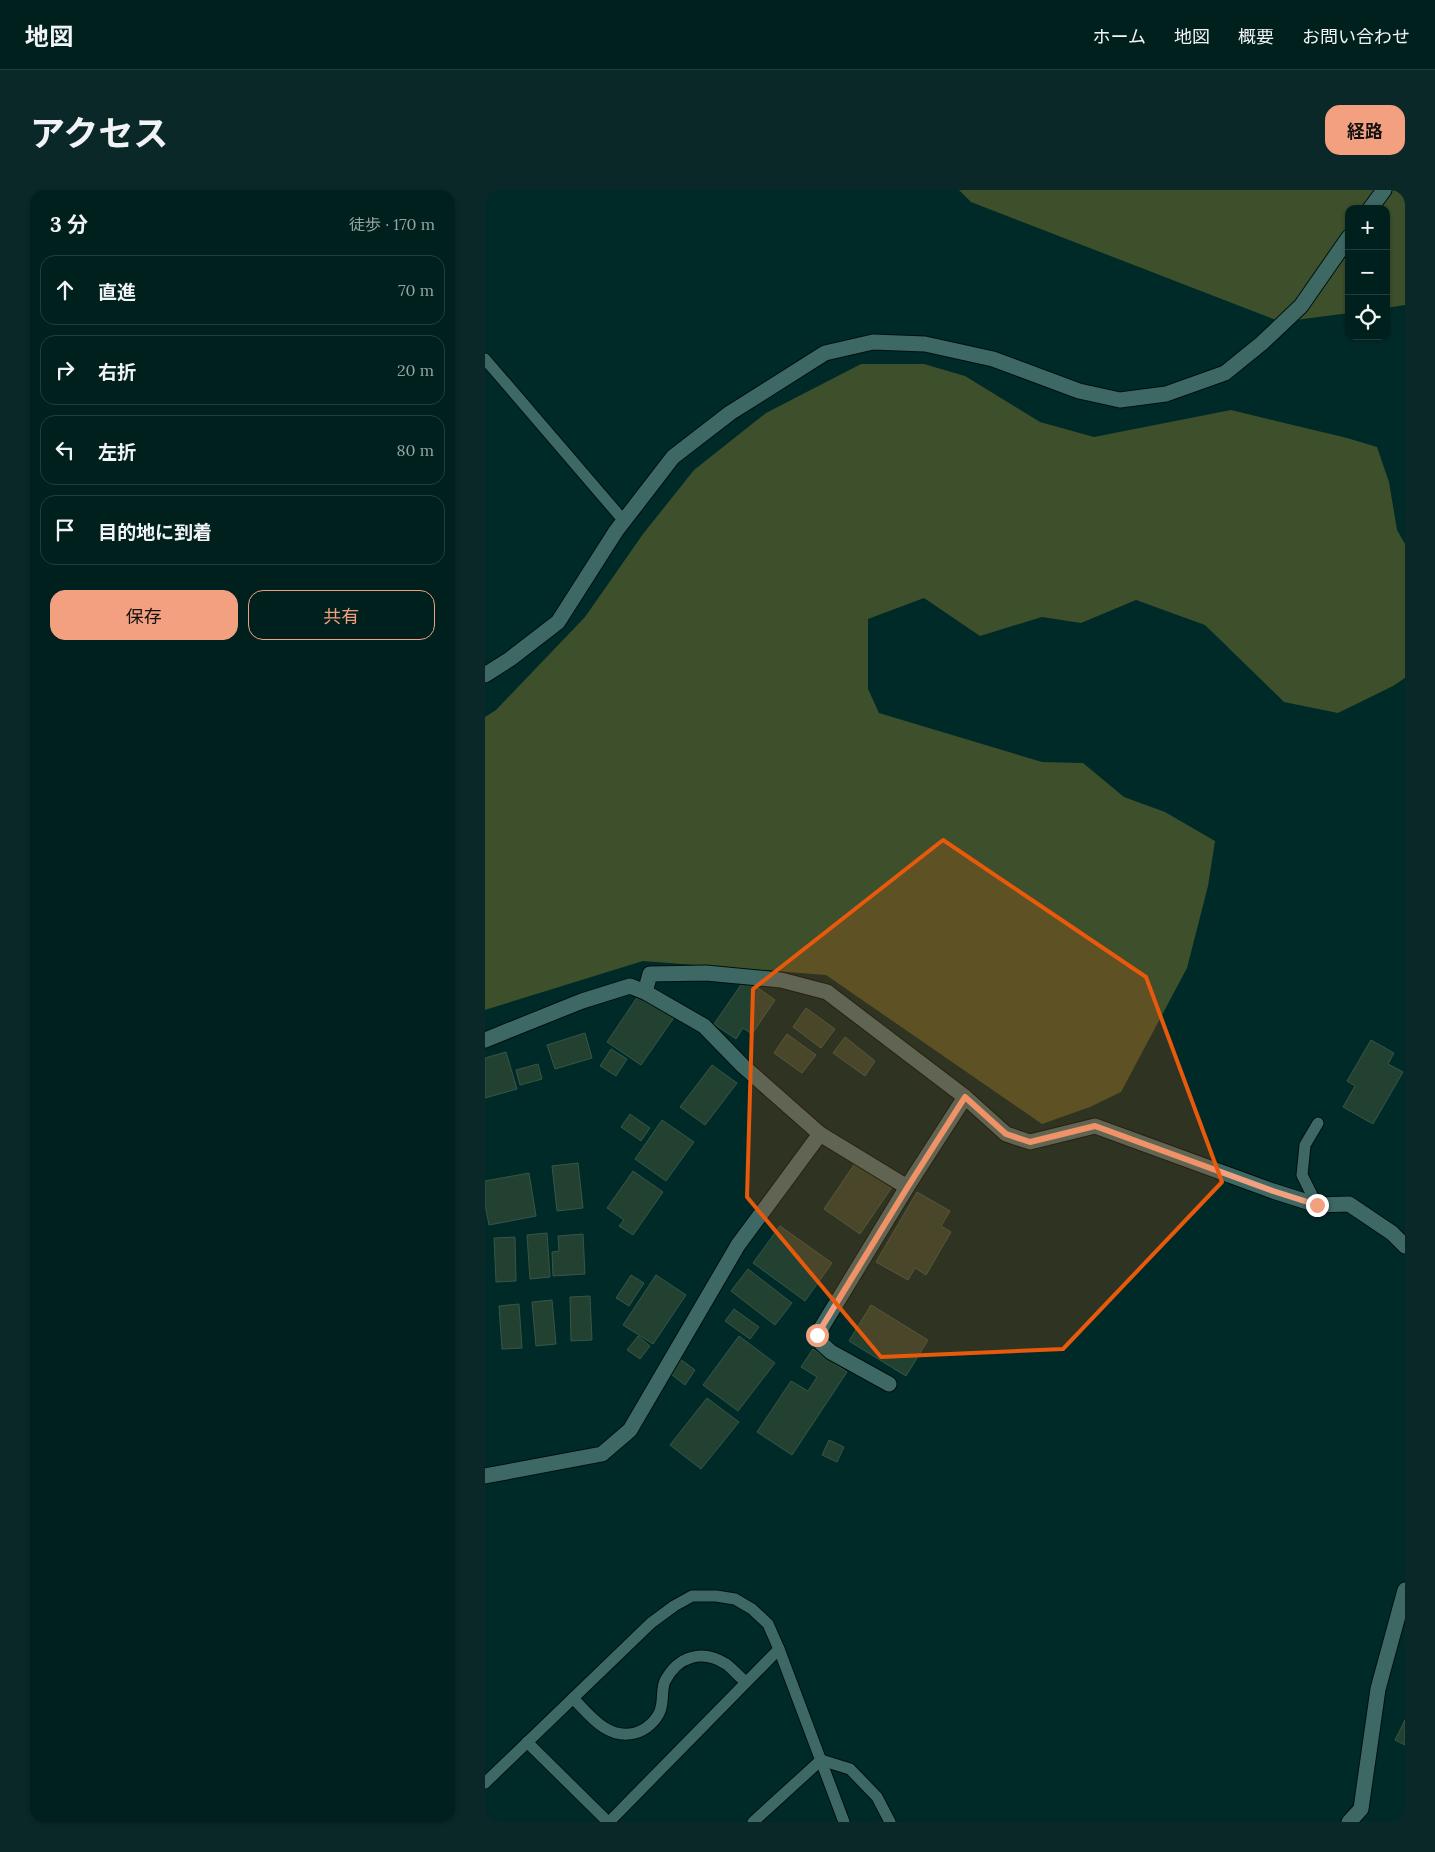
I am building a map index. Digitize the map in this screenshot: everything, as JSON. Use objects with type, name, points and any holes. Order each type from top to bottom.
[{"type":"street","points":[[1373,205],[1384,190]]},
{"type":"street","points":[[485,675],[510,660],[558,622],[616,531],[673,457],[730,413],[782,378],[825,353],[873,342],[925,344],[993,359],[1079,391],[1120,400],[1167,394],[1225,373],[1262,343],[1301,306],[1345,243]]},
{"type":"street","points":[[645,992],[651,974],[706,973],[781,980],[827,992],[965,1097],[1006,1134],[1030,1142],[1095,1126],[1273,1191],[1317,1205],[1349,1204],[1392,1233],[1405,1246]]},
{"type":"street","points":[[485,1040],[583,1001],[630,986],[645,992],[704,1026],[743,1066],[820,1134],[907,1188]]},
{"type":"street","points":[[889,1384],[831,1352],[822,1344],[817,1335],[965,1097]]},
{"type":"street","points":[[485,1476],[602,1454],[630,1430],[738,1245],[820,1134]]},
{"type":"street","points":[[1349,1822],[1361,1809],[1378,1689],[1405,1590]]},
{"type":"lane","points":[[485,359],[624,521]]},
{"type":"lane","points":[[1317,1205],[1301,1176],[1305,1145],[1318,1123]]},
{"type":"lane","points":[[485,1783],[651,1623],[674,1606],[692,1596],[716,1596],[735,1599],[752,1609],[768,1624],[844,1822]]},
{"type":"lane","points":[[527,1742],[609,1822],[779,1649]]},
{"type":"lane","points":[[573,1698],[594,1721],[609,1731],[626,1736],[641,1732],[651,1724],[660,1711],[664,1697],[664,1684],[672,1669],[687,1658],[706,1655],[727,1664],[746,1682]]},
{"type":"lane","points":[[753,1822],[821,1760]]},
{"type":"lane","points":[[821,1760],[850,1769],[877,1797],[890,1822]]},
{"type":"highlighted area","points":[[943,840],[1146,977],[1222,1182],[1063,1349],[881,1357],[747,1197],[753,989]]},
{"type":"green space","points":[[959,190],[1405,190],[1405,305],[1390,307],[1390,205],[1345,205],[1345,314],[1281,322],[971,202]]},
{"type":"green space","points":[[861,364],[924,364],[965,376],[1040,422],[1094,437],[1231,410],[1377,447],[1389,482],[1397,530],[1405,544],[1405,678],[1393,686],[1338,713],[1284,702],[1205,625],[1136,600],[1081,623],[1042,617],[980,636],[924,598],[868,619],[868,689],[879,713],[1042,762],[1083,763],[1124,797],[1165,812],[1215,841],[1208,886],[1187,968],[1121,1092],[1090,1107],[1042,1124],[826,975],[643,961],[485,1010],[485,717],[496,710],[585,617],[643,534],[694,470],[766,413]]},
{"type":"building","points":[[745,979],[775,1000],[752,1034],[743,1028],[736,1039],[714,1024]]},
{"type":"building","points":[[640,993],[675,1016],[641,1065],[607,1042]]},
{"type":"building","points":[[806,1008],[835,1029],[821,1048],[793,1027]]},
{"type":"building","points":[[585,1033],[592,1058],[555,1069],[547,1045]]},
{"type":"building","points":[[787,1034],[816,1055],[802,1073],[774,1053]]},
{"type":"building","points":[[845,1037],[875,1061],[865,1076],[833,1053]]},
{"type":"building","points":[[1371,1040],[1394,1053],[1388,1064],[1403,1072],[1373,1124],[1343,1107],[1355,1086],[1347,1081]]},
{"type":"building","points":[[611,1049],[627,1059],[616,1076],[600,1066]]},
{"type":"building","points":[[506,1052],[517,1089],[485,1098],[485,1058]]},
{"type":"building","points":[[538,1064],[542,1079],[520,1085],[516,1070]]},
{"type":"building","points":[[712,1065],[737,1083],[705,1125],[680,1107]]},
{"type":"building","points":[[630,1114],[650,1128],[641,1141],[621,1127]]},
{"type":"building","points":[[662,1120],[694,1142],[666,1181],[635,1159]]},
{"type":"building","points":[[858,1159],[894,1184],[860,1234],[824,1209]]},
{"type":"building","points":[[578,1163],[583,1208],[557,1211],[552,1166]]},
{"type":"building","points":[[633,1171],[663,1192],[633,1235],[619,1226],[624,1220],[607,1208]]},
{"type":"building","points":[[529,1173],[536,1216],[489,1225],[485,1205],[485,1181]]},
{"type":"building","points":[[917,1192],[950,1211],[941,1226],[951,1232],[926,1275],[915,1268],[908,1280],[876,1262]]},
{"type":"building","points":[[780,1226],[832,1263],[805,1301],[753,1263]]},
{"type":"building","points":[[547,1233],[550,1277],[530,1279],[527,1235]]},
{"type":"building","points":[[583,1234],[585,1274],[553,1276],[552,1252],[559,1251],[558,1236]]},
{"type":"building","points":[[515,1237],[516,1281],[496,1282],[494,1238]]},
{"type":"building","points":[[748,1269],[792,1303],[775,1325],[731,1291]]},
{"type":"building","points":[[631,1275],[644,1283],[629,1306],[616,1298]]},
{"type":"building","points":[[656,1275],[686,1295],[653,1344],[623,1325]]},
{"type":"building","points":[[590,1296],[592,1340],[571,1341],[570,1297]]},
{"type":"building","points":[[552,1300],[556,1344],[536,1346],[532,1302]]},
{"type":"building","points":[[519,1304],[522,1348],[502,1349],[499,1306]]},
{"type":"building","points":[[871,1305],[928,1340],[906,1376],[849,1341]]},
{"type":"building","points":[[734,1309],[759,1327],[750,1339],[725,1321]]},
{"type":"building","points":[[638,1336],[650,1346],[640,1359],[627,1350]]},
{"type":"building","points":[[739,1336],[775,1363],[738,1411],[703,1385]]},
{"type":"building","points":[[813,1349],[847,1372],[792,1455],[757,1432],[791,1381],[808,1391],[817,1377],[801,1367]]},
{"type":"building","points":[[676,1356],[695,1370],[685,1385],[666,1370]]},
{"type":"building","points":[[707,1398],[739,1422],[701,1469],[670,1445]]},
{"type":"building","points":[[829,1440],[844,1447],[837,1462],[822,1455]]},
{"type":"building","points":[[1405,1720],[1405,1745],[1395,1740]]},
{"type":"route","points":[[817,1335],[965,1097],[1006,1134],[1030,1142],[1095,1126],[1273,1191],[1317,1205]]}]
